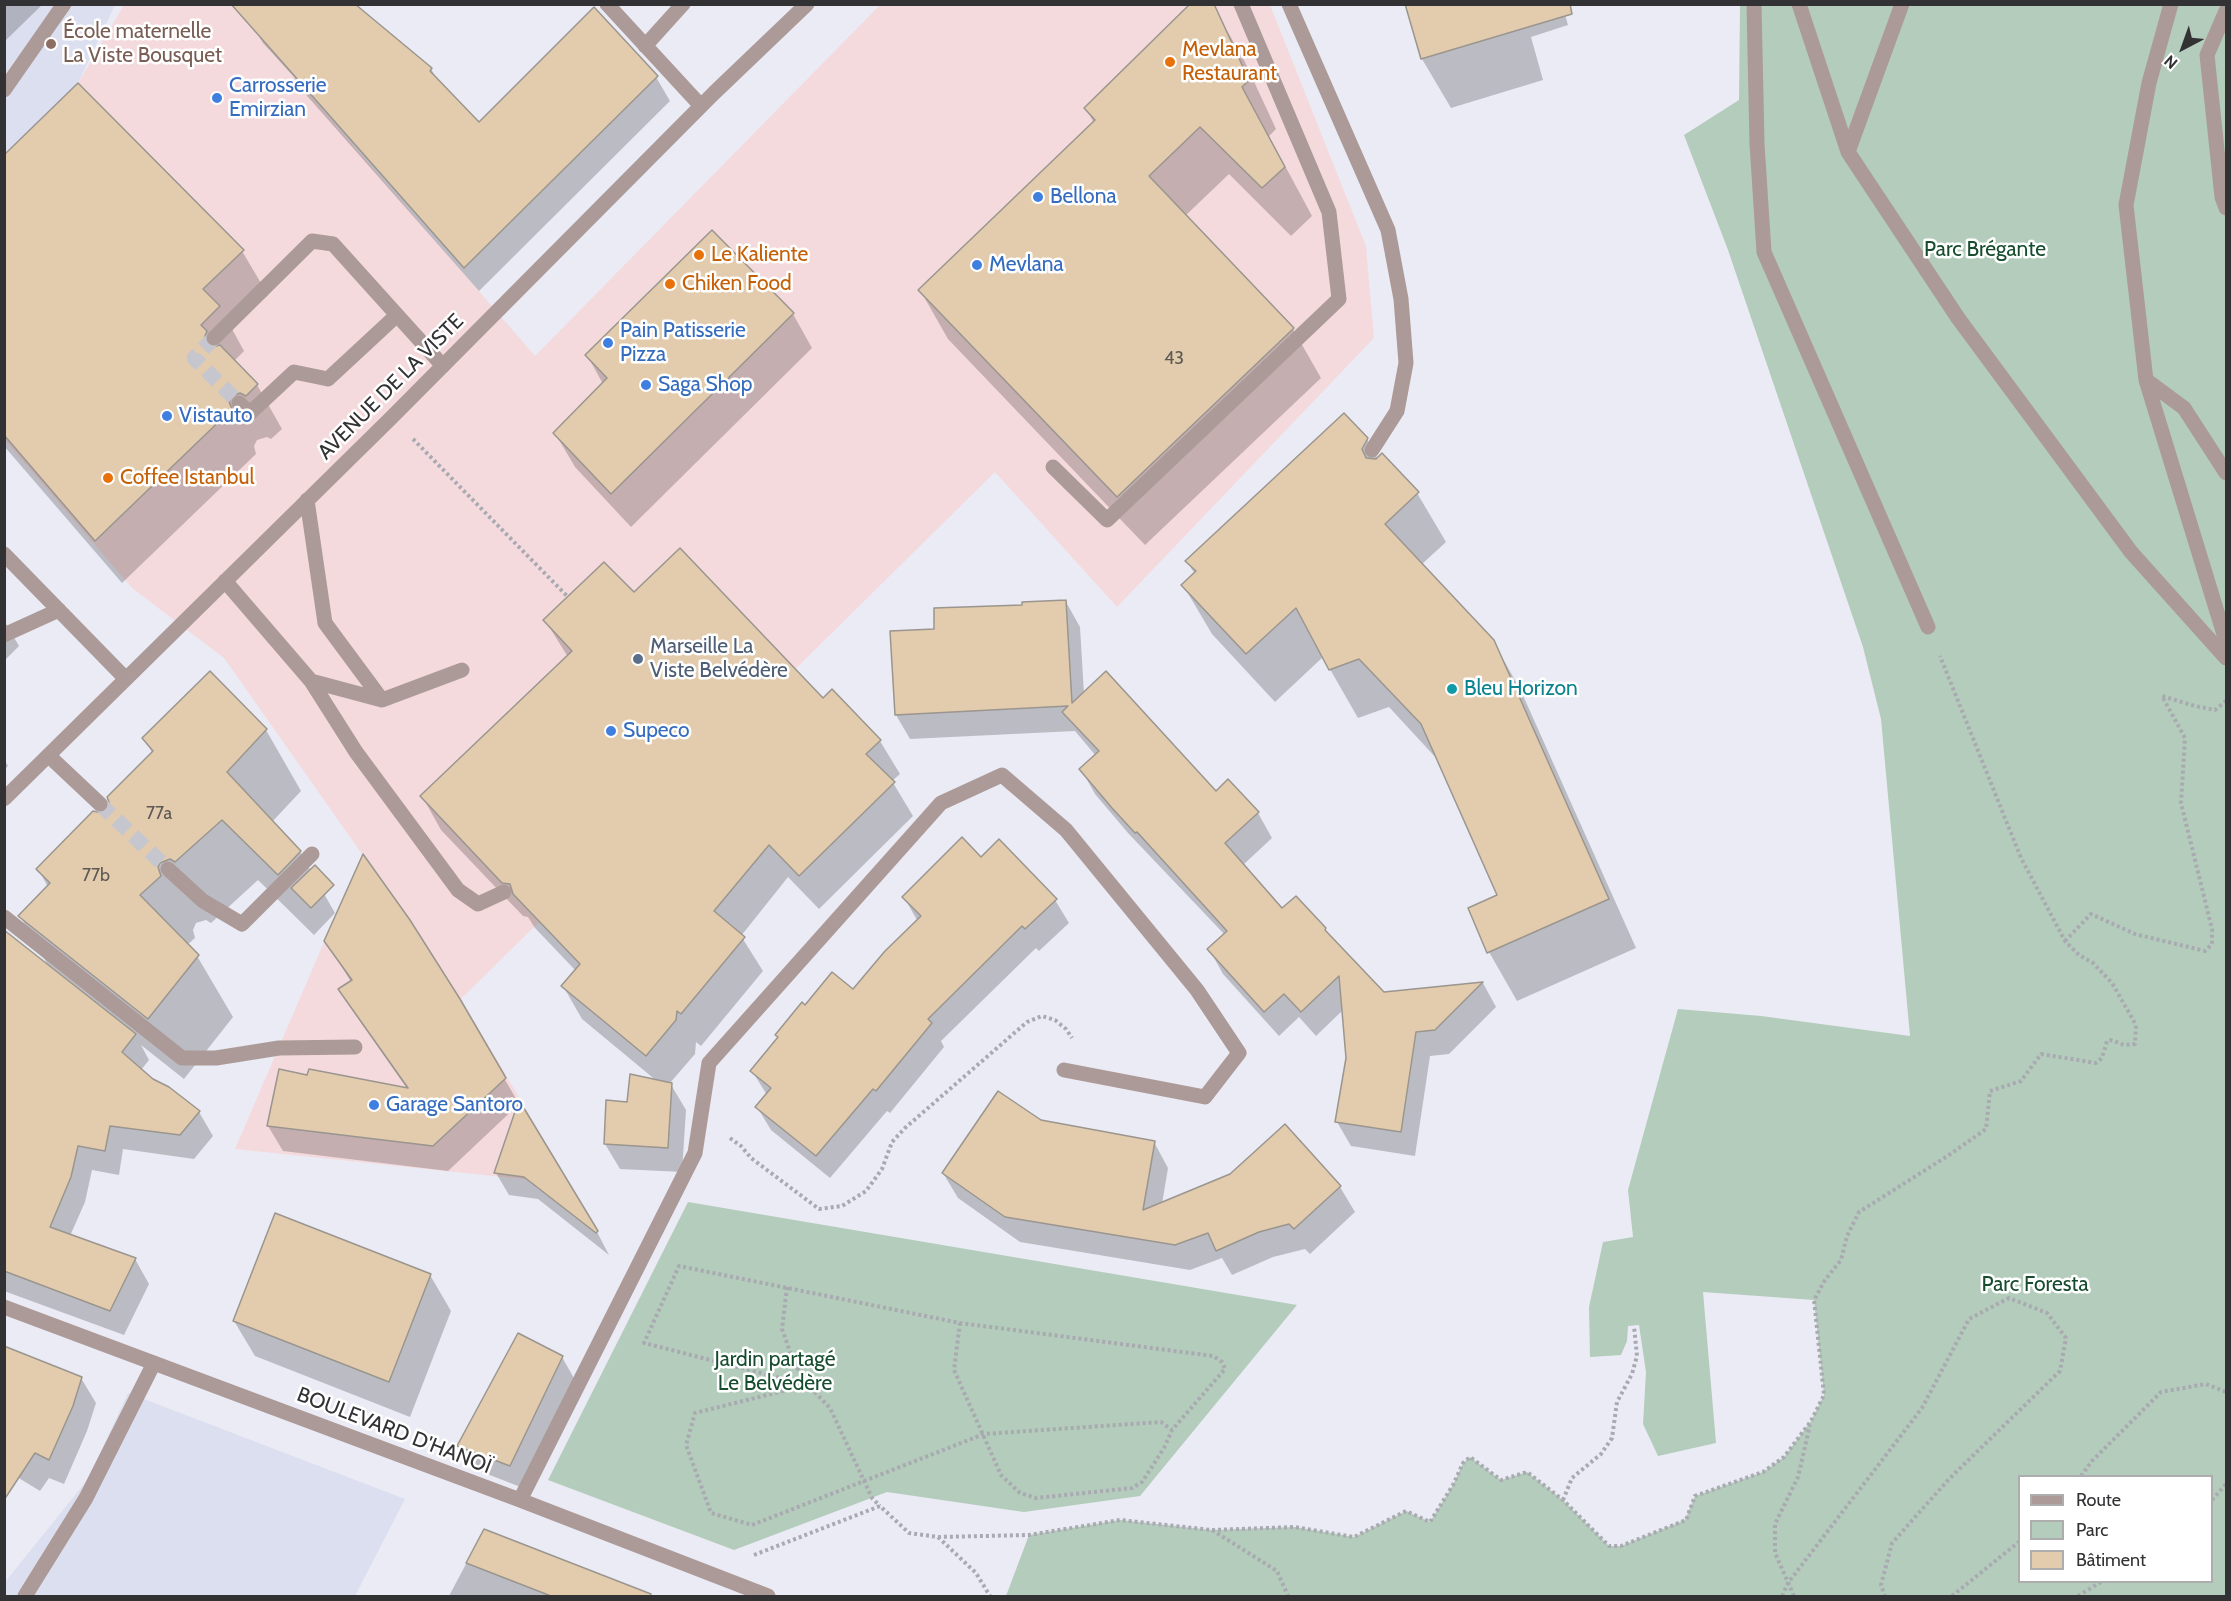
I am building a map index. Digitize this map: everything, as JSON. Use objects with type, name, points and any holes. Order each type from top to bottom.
[{"type":"street","points":[[4,90],[64,4]]},
{"type":"street","points":[[607,4],[701,106]]},
{"type":"street","points":[[645,46],[683,4]]},
{"type":"street","name":"AVENUE DE LA VISTE","points":[[4,799],[392,417],[701,106],[807,4]]},
{"type":"street","points":[[1053,467],[1107,520],[1339,298],[1329,212],[1241,4]]},
{"type":"street","points":[[1289,4],[1388,230],[1401,298],[1406,363],[1397,411],[1372,450]]},
{"type":"street","points":[[1754,4],[1757,144],[1764,252],[1928,627]]},
{"type":"street","points":[[1799,4],[1848,152],[1958,318],[2131,552],[2226,658]]},
{"type":"street","points":[[1848,152],[1902,4]]},
{"type":"street","points":[[2171,4],[2149,83],[2126,205],[2146,380],[2226,641]]},
{"type":"street","points":[[2226,11],[2207,55],[2222,197],[2226,208]]},
{"type":"street","points":[[214,338],[312,241],[333,244],[443,366]]},
{"type":"street","points":[[239,402],[250,413],[294,372],[328,379],[397,315]]},
{"type":"street","points":[[2146,380],[2184,408],[2226,472]]},
{"type":"street","points":[[307,500],[326,623],[382,700]]},
{"type":"street","points":[[4,554],[126,679]]},
{"type":"street","points":[[225,581],[311,681],[356,752],[458,890],[478,904],[504,892]]},
{"type":"street","points":[[4,635],[59,610]]},
{"type":"street","points":[[311,681],[382,700],[462,670]]},
{"type":"street","points":[[49,756],[100,804]]},
{"type":"street","points":[[520,1500],[695,1153],[709,1063],[941,803],[1002,775],[1066,830],[1197,990],[1239,1053],[1205,1097],[1064,1070]]},
{"type":"street","points":[[168,869],[203,901],[242,924],[312,854]]},
{"type":"street","points":[[4,917],[182,1058],[216,1058],[279,1048],[355,1047]]},
{"type":"street","name":"BOULEVARD D'HANOÏ","points":[[4,1307],[520,1500],[768,1596]]},
{"type":"street","points":[[25,1596],[86,1498],[154,1363]]},
{"type":"path","points":[[392,417],[568,597]]},
{"type":"path","points":[[787,1287],[782,1329],[794,1364],[808,1385],[830,1408],[872,1498],[909,1533],[938,1537],[1029,1535],[1120,1520],[1212,1530],[1295,1527],[1354,1537],[1406,1511],[1430,1522],[1453,1485],[1463,1463],[1470,1457],[1501,1480],[1527,1472],[1563,1500],[1609,1546],[1621,1546],[1686,1520],[1695,1497],[1763,1472],[1784,1457],[1811,1421],[1824,1395],[1814,1300],[1825,1280],[1841,1260],[1847,1236],[1859,1212],[1986,1129],[1990,1090],[2021,1081],[2041,1054],[2096,1063],[2102,1058],[2107,1041],[2111,1040],[2124,1045],[2135,1044],[2136,1025],[2112,983],[2093,963],[2079,955],[2064,941],[2021,858],[1928,627]]},
{"type":"path","points":[[2064,941],[2091,914],[2135,934],[2205,951],[2212,944],[2212,929],[2181,803],[2185,738],[2162,696],[2216,710],[2226,701]]},
{"type":"path","points":[[699,1129],[723,1134],[741,1146],[751,1158],[819,1209],[842,1206],[866,1191],[882,1169],[892,1142],[904,1128],[1027,1022],[1042,1016],[1056,1020],[1066,1029],[1073,1040],[1064,1070]]},
{"type":"path","points":[[808,1385],[644,1343],[679,1266],[960,1323],[1213,1356],[1222,1362],[1225,1369],[1172,1430],[1164,1448],[1142,1482],[1132,1488],[1036,1498],[1020,1494],[1001,1475],[954,1370],[960,1323]]},
{"type":"path","points":[[1782,1596],[1788,1583],[1922,1408],[1969,1319],[2009,1298],[2048,1313],[2066,1338],[2060,1371],[1949,1479],[1892,1543],[1881,1585],[1885,1596]]},
{"type":"path","points":[[1563,1500],[1572,1478],[1601,1454],[1612,1438],[1617,1402],[1632,1374],[1637,1356],[1634,1326]]},
{"type":"path","points":[[2082,1475],[2092,1461],[2161,1392],[2206,1384],[2226,1392]]},
{"type":"path","points":[[808,1385],[695,1413],[686,1445],[711,1513],[752,1525],[984,1434],[1161,1422],[1172,1430]]},
{"type":"path","points":[[1794,1596],[1775,1553],[1774,1524],[1798,1477],[1811,1421]]},
{"type":"path","points":[[2213,1498],[2226,1484]]},
{"type":"path","points":[[708,1573],[880,1506]]},
{"type":"path","points":[[1212,1530],[1277,1571],[1288,1596]]},
{"type":"path","points":[[938,1537],[976,1574],[990,1596]]},
{"type":"path","points":[[1952,1596],[2018,1542]]},
{"type":"path","points":[[2078,1596],[2097,1583]]},
{"type":"shaded area","name":"École maternelle La Viste Bousquet","points":[[5,5],[115,5],[78,83],[5,155]]},
{"type":"shaded area","points":[[124,5],[232,5],[535,356],[880,5],[1270,5],[1366,246],[1374,338],[1117,607],[995,472],[461,999],[570,1184],[235,1149],[362,854],[224,658],[132,588],[5,440],[4,155],[78,83]]},
{"type":"shaded area","points":[[128,1393],[405,1499],[355,1596],[5,1596],[5,1582],[88,1479]]},
{"type":"green space","points":[[1740,5],[2226,5],[2226,1596],[1006,1596],[1029,1535],[1120,1520],[1212,1530],[1295,1527],[1354,1537],[1406,1511],[1430,1522],[1453,1485],[1463,1463],[1470,1457],[1501,1480],[1527,1472],[1563,1500],[1609,1546],[1621,1546],[1685,1520],[1695,1496],[1763,1472],[1784,1457],[1811,1421],[1824,1395],[1814,1300],[1703,1292],[1716,1443],[1658,1456],[1643,1424],[1646,1372],[1639,1325],[1628,1326],[1627,1341],[1621,1355],[1590,1357],[1589,1307],[1603,1242],[1633,1237],[1628,1190],[1678,1009],[1761,1016],[1910,1036],[1881,719],[1863,647],[1728,250],[1684,135],[1739,100]]},
{"type":"green space","name":"Jardin partagé Le Belvédère","points":[[688,1202],[1297,1305],[1140,1496],[1024,1512],[887,1492],[734,1550],[548,1480]]},
{"type":"building","points":[[231,4],[355,4],[432,68],[430,71],[479,122],[594,7],[658,76],[464,268]]},
{"type":"building","points":[[1190,4],[1214,4],[1249,80],[1242,87],[1285,167],[1262,188],[1200,127],[1149,176],[1294,328],[1117,497],[918,290],[1095,120],[1084,108]]},
{"type":"building","points":[[1405,4],[1570,4],[1572,14],[1421,59]]},
{"type":"building","points":[[78,83],[244,250],[203,289],[220,306],[201,325],[207,331],[205,336],[207,344],[212,347],[220,345],[258,384],[246,396],[240,393],[232,396],[229,402],[232,409],[95,541],[4,435],[4,155]]},
{"type":"building","points":[[712,230],[794,313],[611,494],[553,433],[607,378],[585,355]]},
{"type":"building","name":"Bleu Horizon","points":[[1344,413],[1368,438],[1362,449],[1366,458],[1376,459],[1382,453],[1419,492],[1385,524],[1494,640],[1609,899],[1487,953],[1468,908],[1497,895],[1421,724],[1359,659],[1329,670],[1296,608],[1246,654],[1181,585],[1196,571],[1185,561]]},
{"type":"building","points":[[680,548],[823,698],[832,689],[881,740],[866,754],[895,782],[799,876],[769,845],[714,911],[745,937],[681,1014],[677,1011],[676,1020],[646,1056],[561,986],[580,964],[513,894],[510,884],[502,883],[420,796],[572,651],[543,620],[604,562],[634,592]]},
{"type":"building","points":[[1066,600],[1072,703],[1106,671],[1216,791],[1228,779],[1259,812],[1225,843],[1282,908],[1296,896],[1384,992],[1483,982],[1435,1030],[1416,1032],[1401,1132],[1335,1122],[1346,1058],[1339,976],[1301,1012],[1284,994],[1264,1012],[1207,949],[1227,931],[1137,832],[1135,833],[1112,808],[1079,769],[1099,751],[1062,712],[1068,706],[895,715],[890,631],[934,629],[934,608],[1022,605],[1022,602]]},
{"type":"building","points":[[210,671],[267,729],[227,772],[301,851],[278,875],[222,820],[175,862],[170,859],[160,863],[158,867],[161,876],[140,895],[199,955],[148,1019],[18,916],[50,883],[36,869],[93,811],[102,813],[107,810],[109,802],[107,797],[153,751],[142,738]]},
{"type":"building","points":[[962,837],[981,857],[999,839],[1057,899],[1025,929],[1022,926],[928,1019],[932,1023],[876,1091],[873,1089],[816,1156],[755,1107],[771,1088],[750,1071],[778,1037],[775,1035],[802,1002],[805,1005],[832,972],[853,989],[885,951],[921,916],[902,897]]},
{"type":"building","points":[[363,854],[410,920],[506,1078],[433,1146],[267,1126],[279,1069],[307,1075],[309,1069],[408,1088],[338,989],[352,980],[324,941]]},
{"type":"building","points":[[315,865],[334,885],[311,908],[291,888]]},
{"type":"building","points":[[4,930],[136,1034],[122,1052],[153,1079],[169,1087],[200,1111],[180,1135],[110,1126],[105,1151],[78,1146],[71,1177],[50,1227],[136,1258],[110,1311],[4,1271]]},
{"type":"building","points":[[630,1074],[672,1083],[668,1148],[604,1144],[606,1100],[627,1102]]},
{"type":"building","points":[[998,1091],[1041,1120],[1155,1141],[1143,1210],[1230,1174],[1285,1124],[1341,1186],[1294,1229],[1289,1224],[1259,1232],[1216,1251],[1208,1233],[1175,1245],[1005,1217],[942,1173]]},
{"type":"building","points":[[519,1100],[598,1231],[596,1233],[524,1177],[494,1173]]},
{"type":"building","points":[[275,1213],[431,1274],[389,1382],[233,1321]]},
{"type":"building","points":[[518,1333],[563,1356],[510,1466],[457,1446]]},
{"type":"building","points":[[4,1346],[82,1377],[73,1406],[49,1460],[35,1453],[4,1500]]},
{"type":"building","points":[[484,1529],[651,1594],[651,1596],[551,1596],[466,1563]]},
{"type":"tunnel","points":[[214,338],[194,358],[239,403]]},
{"type":"tunnel","points":[[100,804],[168,869]]},
{"type":"place","name":"École maternelle La Viste Bousquet","points":[[51,44]]},
{"type":"place","name":"Mevlana Restaurant","points":[[1170,62]]},
{"type":"place","name":"Carrosserie Emirzian","points":[[217,98]]},
{"type":"place","name":"Bellona","points":[[1038,197]]},
{"type":"place","name":"Le Kaliente","points":[[699,255]]},
{"type":"place","name":"Mevlana","points":[[977,265]]},
{"type":"place","name":"Chiken Food","points":[[670,284]]},
{"type":"place","name":"Pain Patisserie Pizza","points":[[608,343]]},
{"type":"place","name":"Saga Shop","points":[[646,385]]},
{"type":"place","name":"Vistauto","points":[[167,416]]},
{"type":"place","name":"Coffee Istanbul","points":[[108,478]]},
{"type":"place","name":"Marseille La Viste Belvédère","points":[[638,659]]},
{"type":"place","name":"Bleu Horizon","points":[[1452,689]]},
{"type":"place","name":"Supeco","points":[[611,731]]},
{"type":"place","name":"Garage Santoro","points":[[374,1105]]},
{"type":"park label","name":"Parc Brégante","points":[[1985,250]]},
{"type":"park label","name":"Parc Foresta","points":[[2035,1285]]}]
